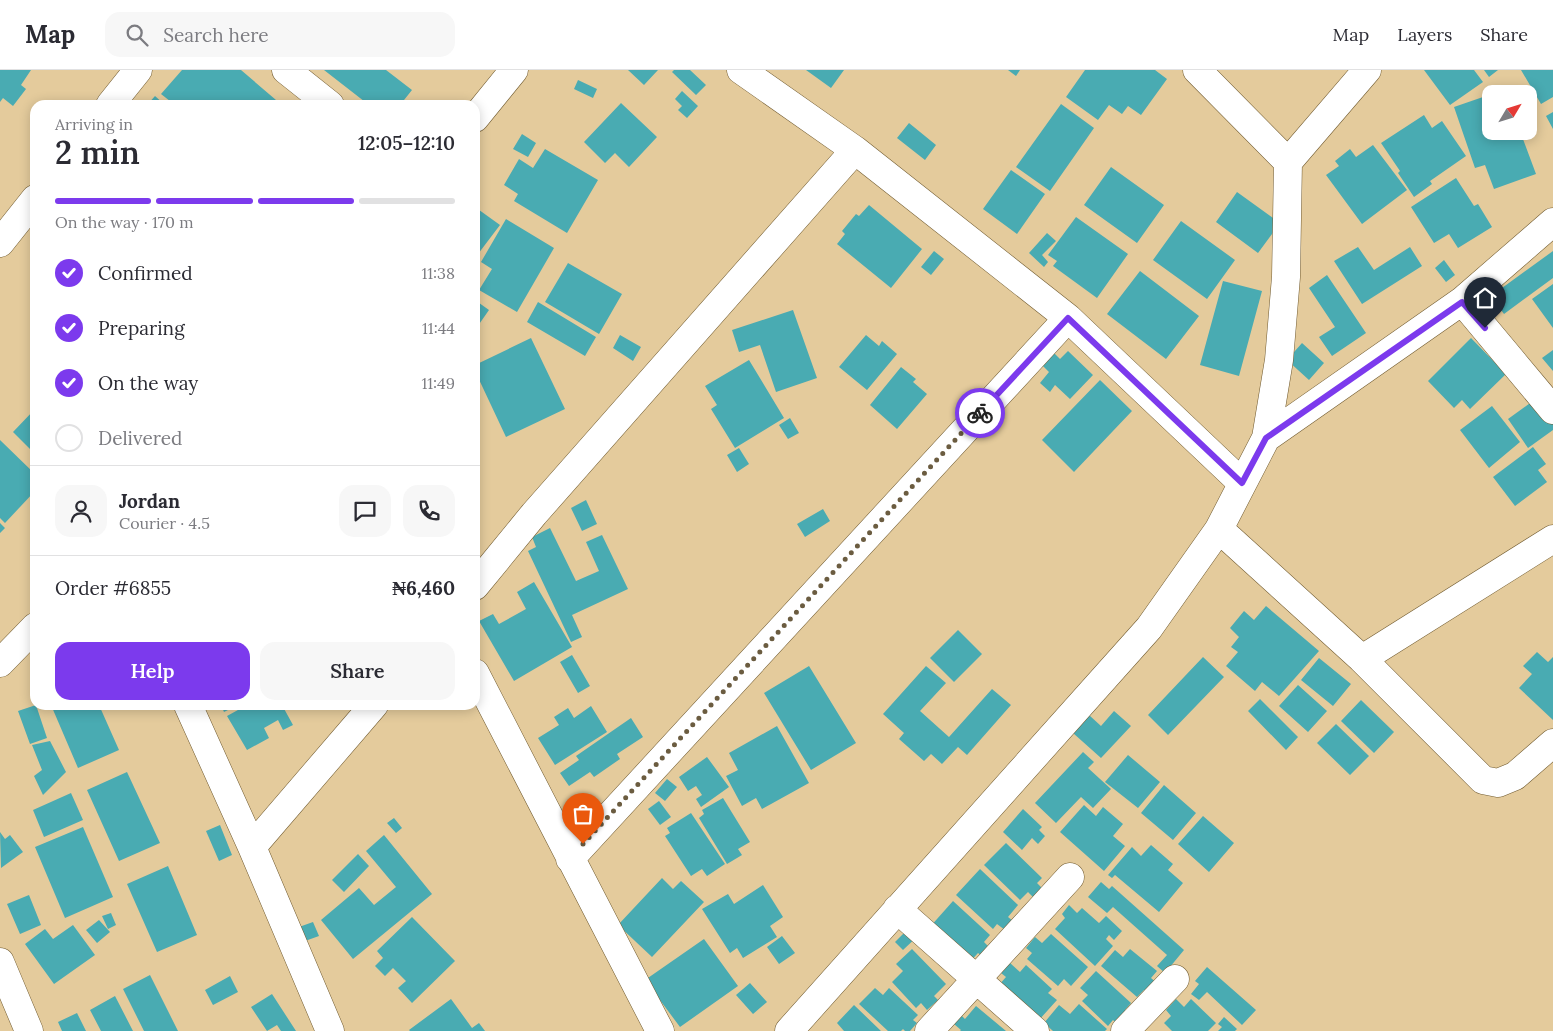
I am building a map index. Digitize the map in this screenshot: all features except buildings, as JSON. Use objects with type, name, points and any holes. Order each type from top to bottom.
[{"type":"street","points":[[114,100],[138,70]]},
{"type":"street","points":[[286,70],[324,100]]},
{"type":"street","points":[[480,112],[514,70]]},
{"type":"street","points":[[741,70],[855,150],[1068,318],[1242,483]]},
{"type":"street","points":[[1197,70],[1288,162]]},
{"type":"street","points":[[789,1031],[1149,628],[1219,529],[1266,438],[1279,360],[1286,277],[1288,162],[1367,70]]},
{"type":"street","points":[[480,580],[540,507],[855,150]]},
{"type":"street","points":[[0,243],[30,205]]},
{"type":"street","points":[[1266,438],[1462,302],[1553,222]]},
{"type":"street","points":[[1462,302],[1553,410]]},
{"type":"street","points":[[570,859],[1068,318]]},
{"type":"street","points":[[1219,529],[1362,659],[1483,780],[1498,783],[1515,776],[1553,743]]},
{"type":"street","points":[[1362,659],[1553,539]]},
{"type":"street","points":[[0,663],[30,631]]},
{"type":"street","points":[[480,683],[660,1031]]},
{"type":"street","points":[[190,710],[252,847],[330,1031]]},
{"type":"street","points":[[252,847],[370,710]]},
{"type":"street","points":[[929,1031],[1070,877]]},
{"type":"street","points":[[897,909],[1035,1031]]},
{"type":"street","points":[[0,962],[30,1031]]},
{"type":"street","points":[[1125,1031],[1175,979]]},
{"type":"way so far","points":[[583,844],[980,413]]},
{"type":"route","points":[[980,413],[1068,318],[1242,483],[1266,438],[1462,302],[1485,328]]}]
